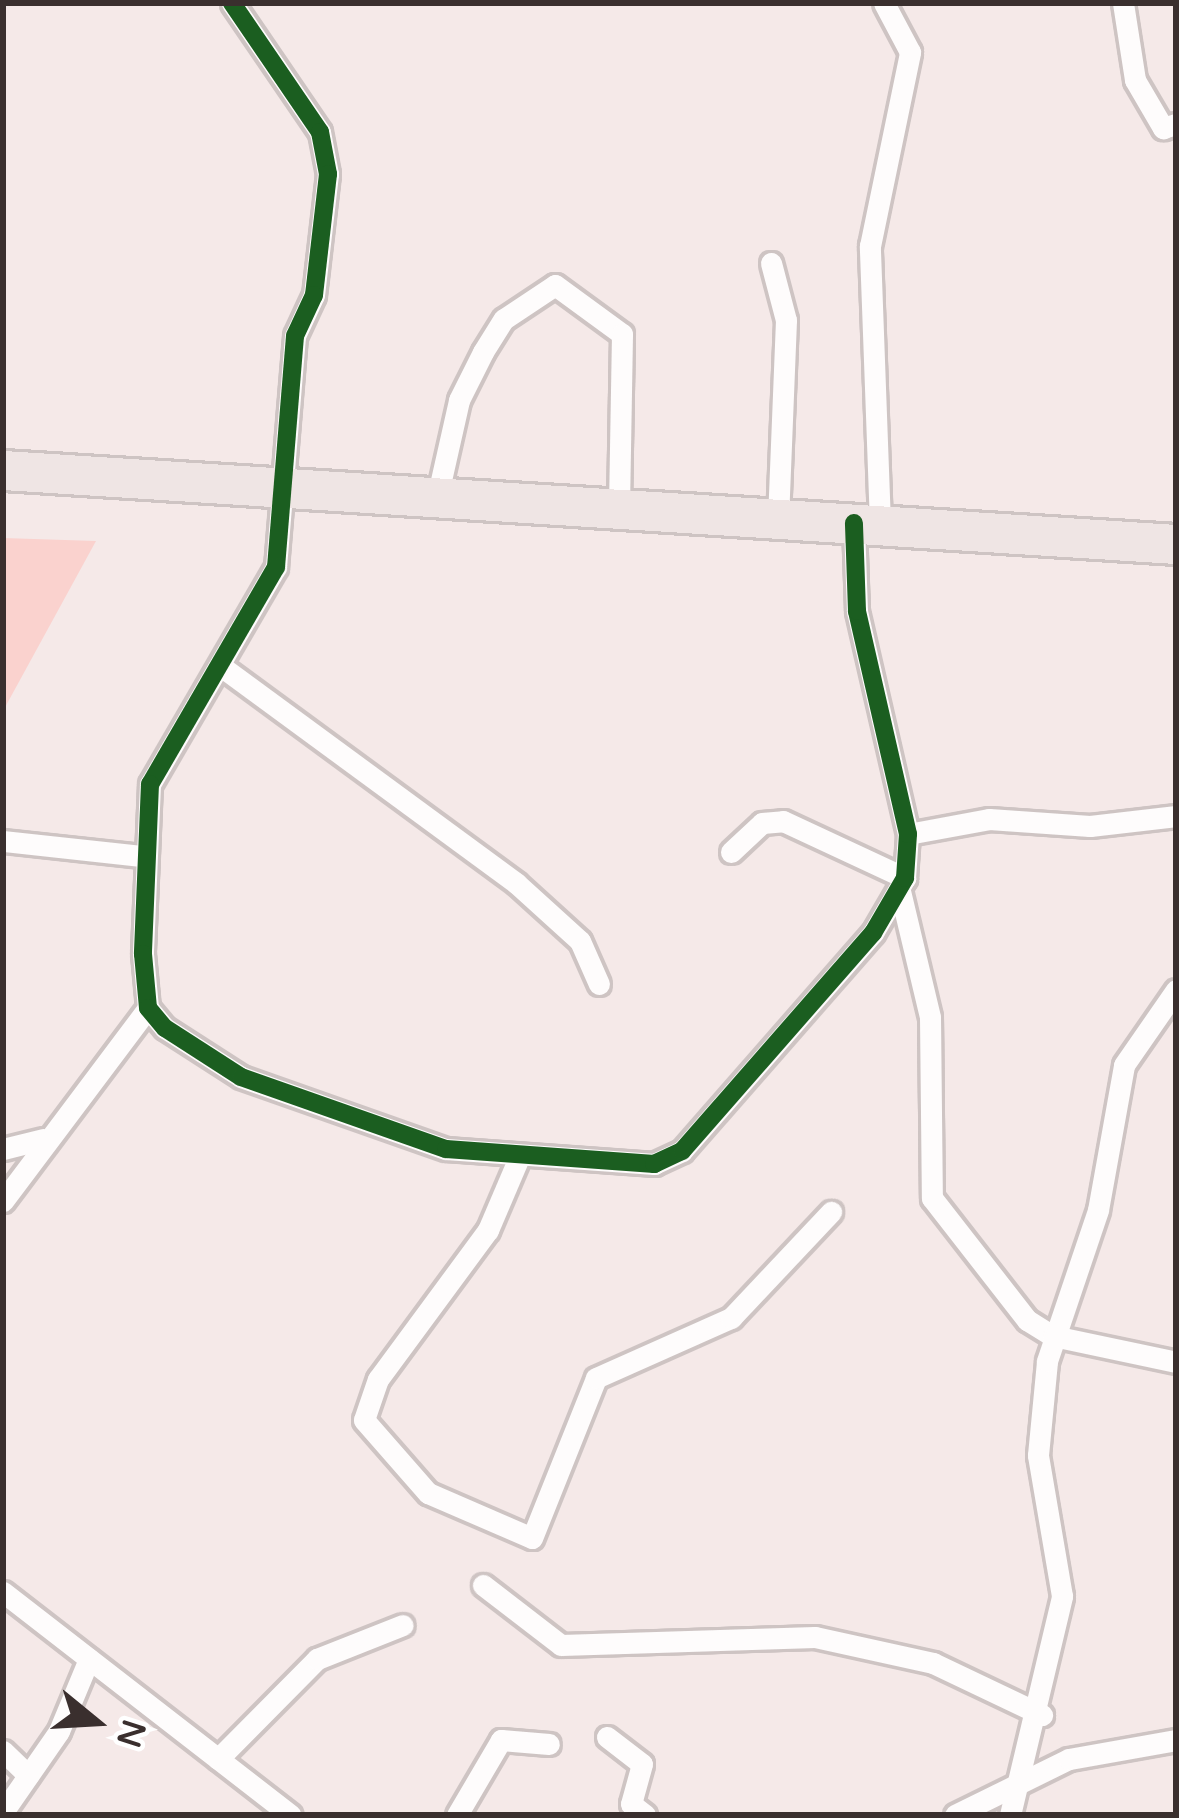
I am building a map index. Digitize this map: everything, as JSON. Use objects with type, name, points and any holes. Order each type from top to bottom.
[{"type":"highway","points":[[3,470],[1176,544]]},
{"type":"street","points":[[3,1201],[43,1139],[148,1008],[140,856],[150,784],[276,567],[295,337],[314,296],[326,148],[232,3]]},
{"type":"street","points":[[884,3],[910,52],[870,246],[867,524],[857,610],[908,834],[902,885],[930,1017],[936,1139],[926,1186],[1007,1300],[1053,1336],[1176,1362]]},
{"type":"street","points":[[1123,3],[1135,80],[1163,128],[1176,124]]},
{"type":"street","points":[[771,263],[786,320],[778,520]]},
{"type":"street","points":[[437,498],[459,400],[483,352],[504,319],[554,285],[622,334],[619,510]]},
{"type":"street","points":[[222,667],[516,883],[580,941],[599,984]]},
{"type":"street","points":[[908,834],[989,819],[1090,826],[1176,816]]},
{"type":"street","points":[[731,852],[762,823],[783,821],[902,885]]},
{"type":"street","points":[[3,841],[140,856]]},
{"type":"street","points":[[148,1008],[241,1077],[402,1138],[520,1155],[668,1162],[735,1096],[902,885]]},
{"type":"street","points":[[1010,1815],[1042,1714],[1062,1596],[1038,1455],[1053,1336],[1098,1210],[1124,1065],[1176,990]]},
{"type":"street","points":[[3,1149],[43,1139]]},
{"type":"street","points":[[520,1155],[488,1230],[378,1379],[364,1420],[428,1492],[532,1538],[596,1378],[731,1318],[831,1212]]},
{"type":"street","points":[[484,1586],[561,1646],[838,1640],[933,1663],[1042,1714]]},
{"type":"street","points":[[3,1592],[277,1811]]},
{"type":"street","points":[[218,1760],[317,1659],[403,1624]]},
{"type":"street","points":[[3,1813],[89,1659]]},
{"type":"street","points":[[607,1737],[642,1764],[631,1804],[645,1815]]},
{"type":"street","points":[[457,1815],[501,1740],[549,1744]]},
{"type":"street","points":[[955,1815],[1023,1775],[1176,1740]]},
{"type":"street","points":[[3,1751],[28,1775]]},
{"type":"shaded area","points":[[3,538],[96,541],[3,711]]},
{"type":"cycle path","points":[[232,3],[320,132],[328,174],[314,295],[295,336],[276,567],[150,784],[143,954],[148,1008],[165,1028],[241,1077],[446,1149],[654,1164],[682,1151],[873,933],[905,878],[908,834],[857,611],[854,523]]}]
